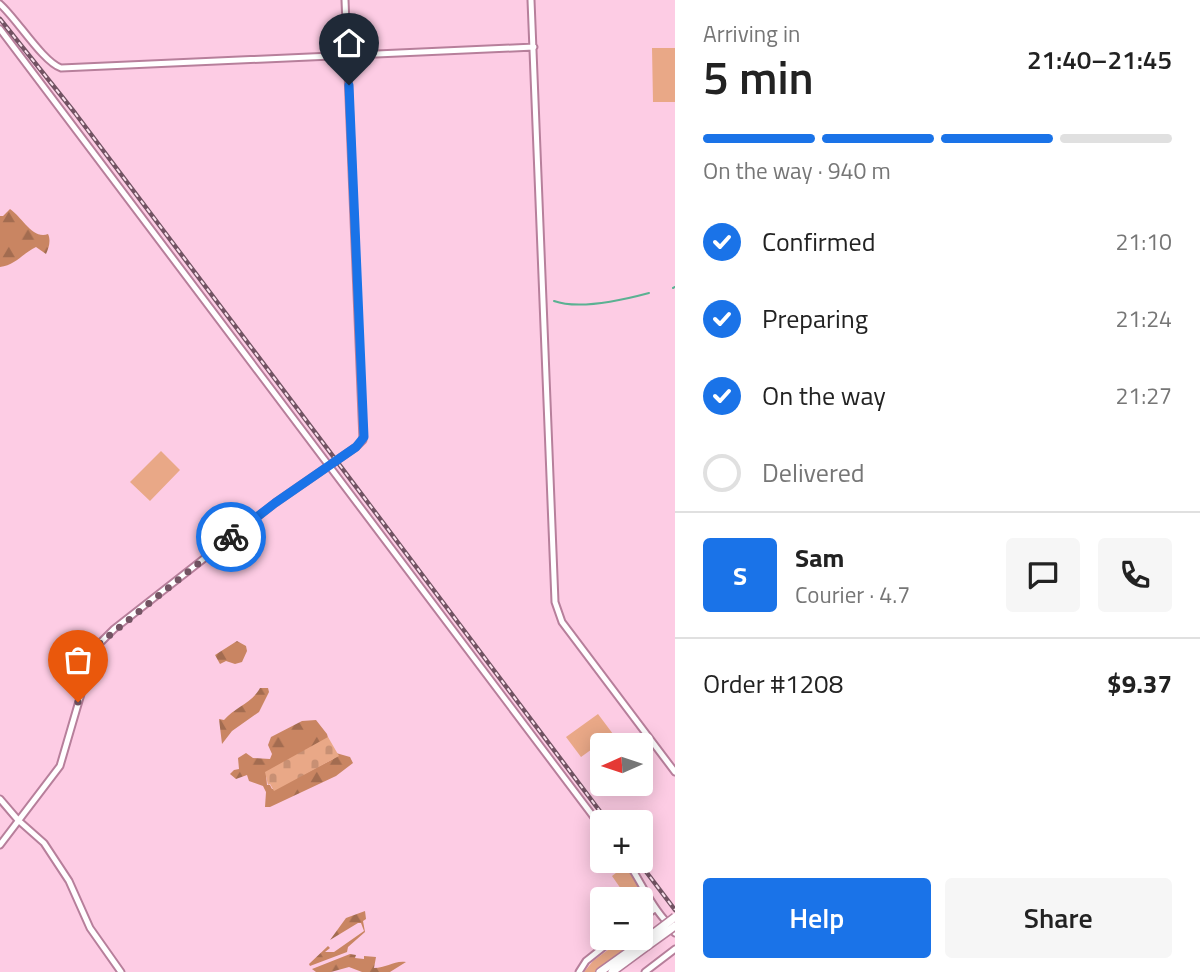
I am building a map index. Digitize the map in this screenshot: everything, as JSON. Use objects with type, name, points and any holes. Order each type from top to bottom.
[{"type":"main road","points":[[653,937],[675,917]]},
{"type":"main road","points":[[653,941],[675,930]]},
{"type":"main road","points":[[600,972],[636,950]]},
{"type":"main road","points":[[612,972],[638,950]]},
{"type":"street","points":[[0,845],[60,766],[89,664],[100,643],[245,526],[359,444],[364,437],[345,0]]},
{"type":"street","points":[[531,0],[555,602],[562,622],[675,772]]},
{"type":"street","points":[[0,4],[13,16],[49,62],[61,68],[534,47]]},
{"type":"street","points":[[0,29],[590,812]]},
{"type":"street","points":[[0,799],[18,820],[44,843],[69,881],[90,928],[121,972]]},
{"type":"street","points":[[635,873],[655,909],[664,919]]},
{"type":"street","points":[[645,972],[675,949]]},
{"type":"street","points":[[579,972],[586,961],[600,950]]},
{"type":"green space","points":[[652,48],[675,48],[675,102],[653,102]]},
{"type":"green space","points":[[10,209],[37,234],[48,234],[49,244],[46,254],[36,247],[11,264],[0,267],[0,216]]},
{"type":"green space","points":[[161,451],[180,470],[150,501],[130,482]]},
{"type":"green space","points":[[237,641],[246,646],[247,651],[242,662],[235,664],[226,661],[220,664],[215,655]]},
{"type":"green space","points":[[260,688],[268,688],[269,692],[259,712],[232,731],[222,744],[219,719],[224,720],[253,698]]},
{"type":"green space","points":[[598,714],[612,733],[590,733],[590,751],[581,757],[566,737]]},
{"type":"green space","points":[[316,720],[329,741],[266,774],[267,785],[272,789],[277,788],[333,759],[336,753],[350,757],[353,763],[336,776],[265,807],[266,792],[263,786],[249,781],[247,775],[236,779],[230,774],[239,769],[238,758],[246,753],[253,758],[270,759],[272,754],[268,745],[271,737],[302,721]]},
{"type":"green space","points":[[328,737],[339,756],[274,791],[270,784],[268,785],[265,772]]},
{"type":"green space","points":[[616,873],[630,873],[640,887],[620,887],[612,876]]},
{"type":"green space","points":[[365,911],[365,932],[348,947],[347,952],[310,966],[328,946],[330,948],[325,952],[334,952],[364,931],[361,923],[358,923],[330,940],[346,918]]},
{"type":"green space","points":[[608,950],[624,950],[595,972],[584,972]]},
{"type":"green space","points":[[350,954],[356,955],[355,958],[376,957],[374,968],[406,962],[390,972],[362,972],[349,967],[331,972],[316,972],[312,969]]},
{"type":"waterway","points":[[554,301],[564,304],[588,304],[649,293]]},
{"type":"railway","points":[[0,19],[75,113],[599,810]]},
{"type":"railway","points":[[647,873],[675,910]]},
{"type":"way so far","points":[[78,702],[93,653],[100,643],[231,537]]},
{"type":"route","points":[[231,537],[356,447],[364,437],[349,85]]}]
